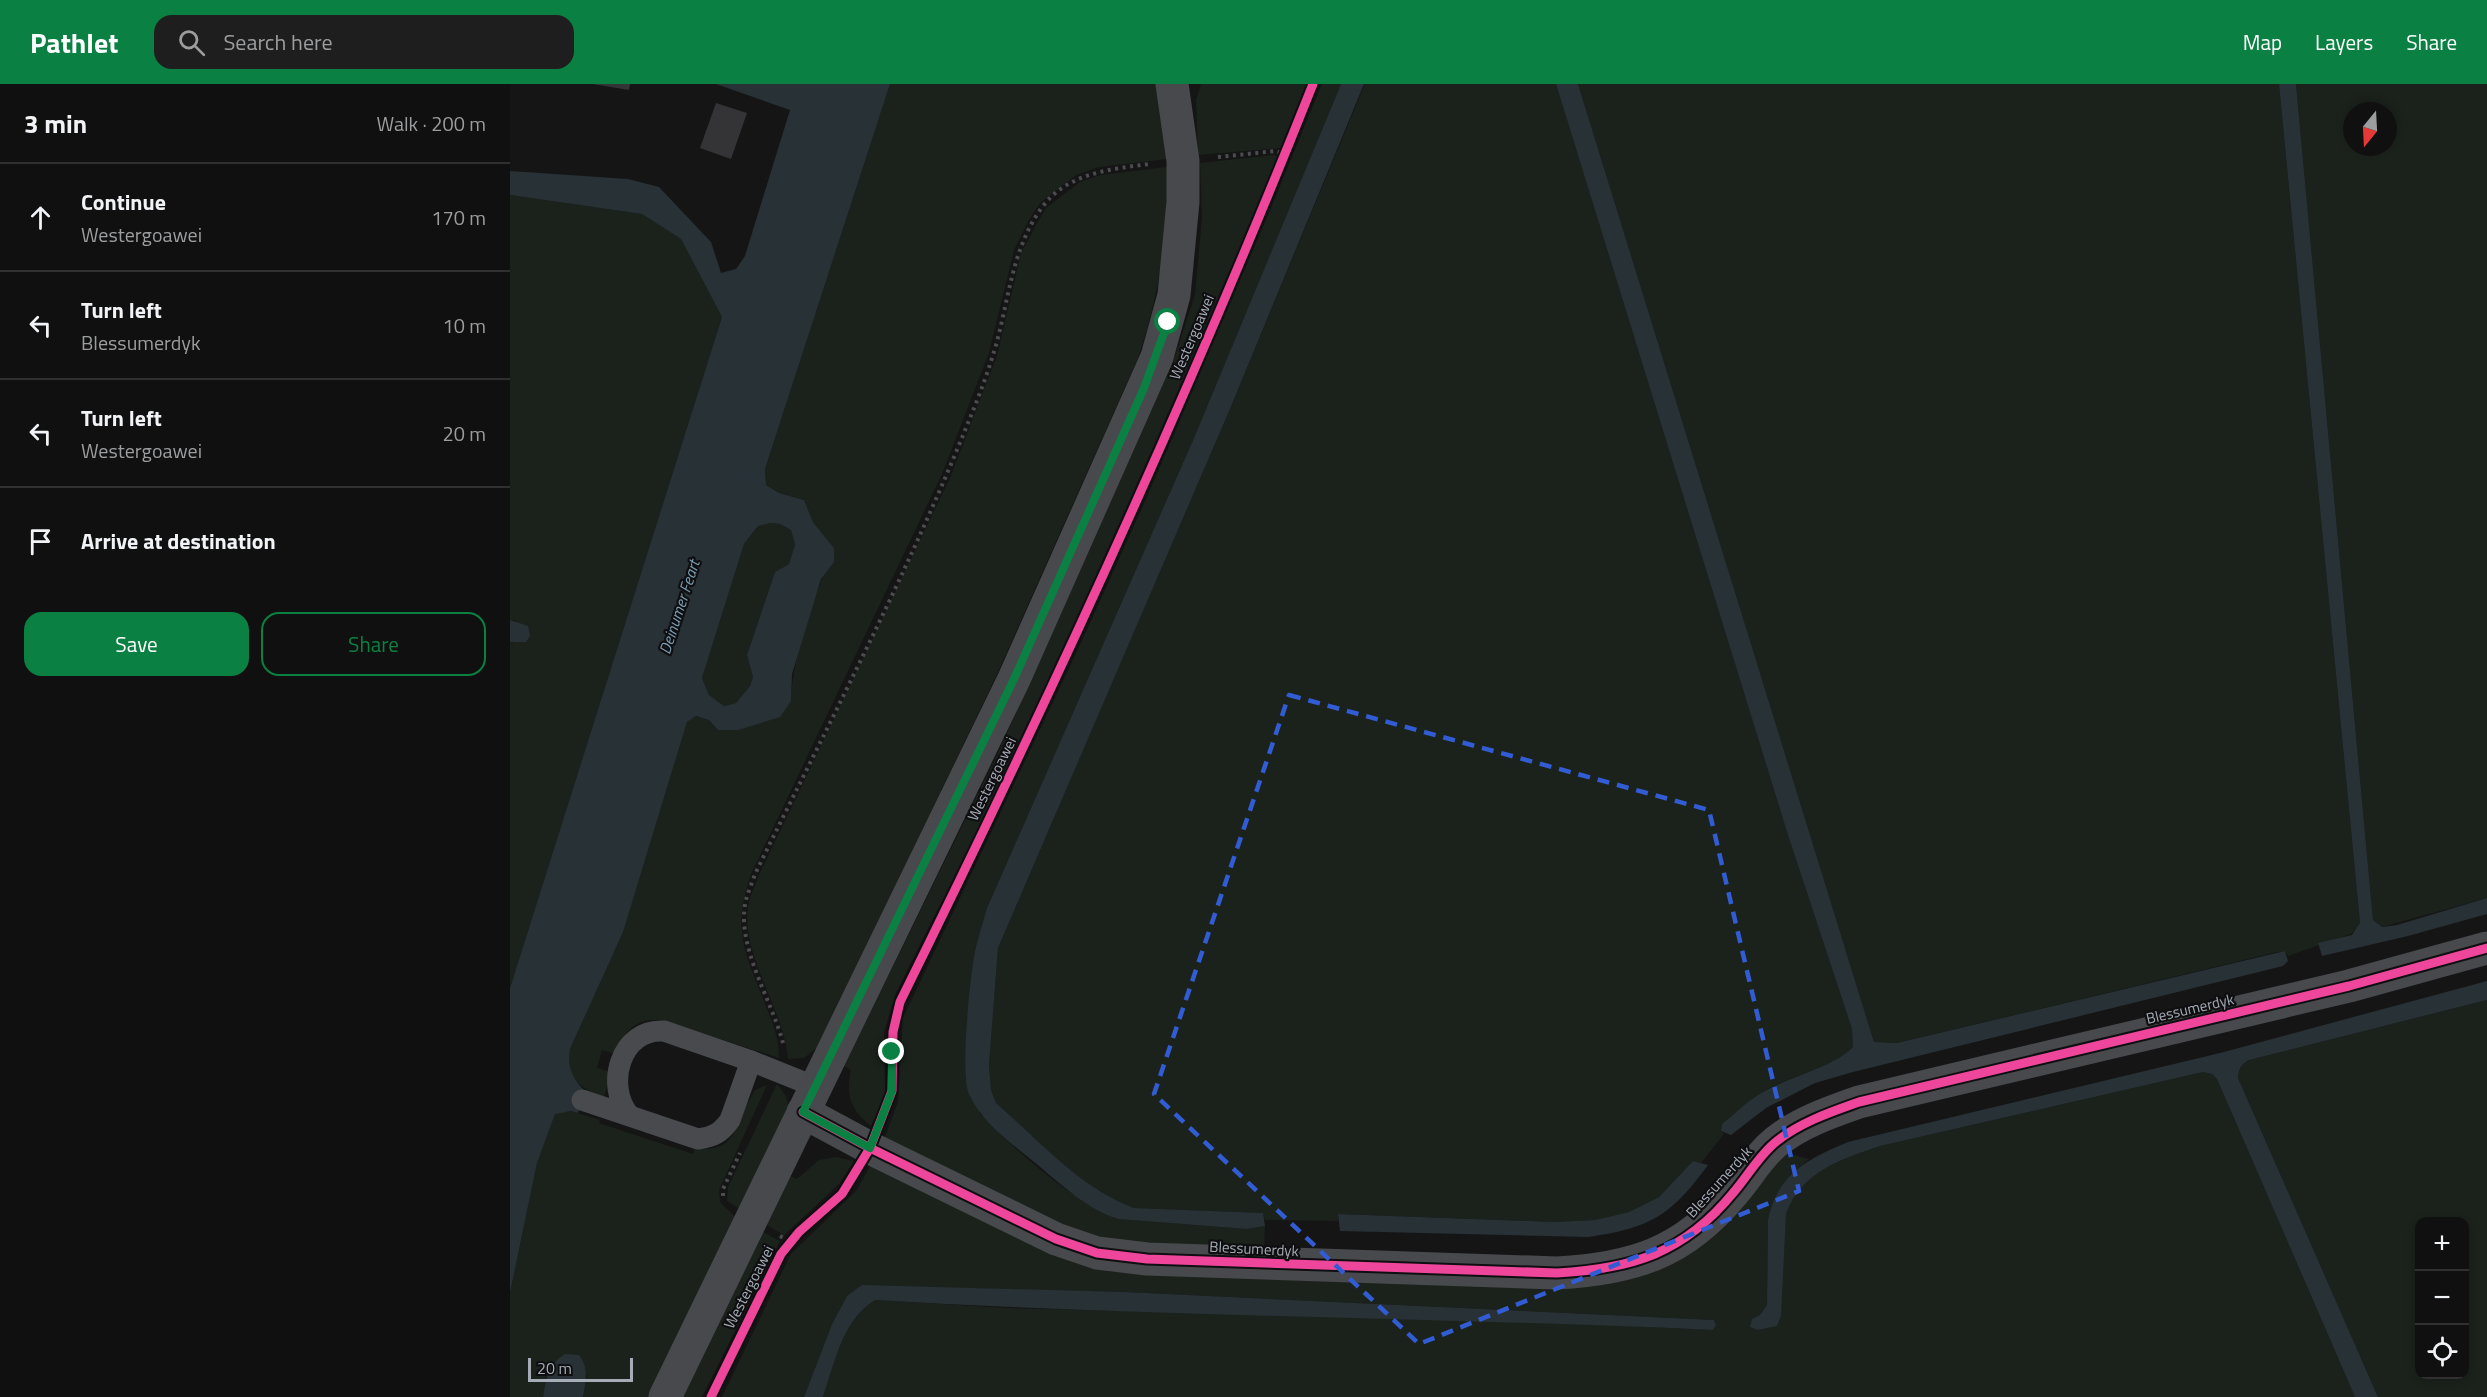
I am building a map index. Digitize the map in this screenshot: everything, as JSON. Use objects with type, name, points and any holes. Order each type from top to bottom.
[{"type":"street","name":"Westergoawei","points":[[665,1397],[1014,679],[1157,357],[1174,295],[1182,211],[1183,161],[1172,84]]},
{"type":"street","name":"Blessumerdyk","points":[[809,1100],[870,1148],[1056,1239],[1118,1257],[1332,1267],[1557,1273],[1589,1271],[1645,1259],[1689,1237],[1710,1220],[1776,1141],[1803,1124],[1859,1102],[2349,986],[2487,948]]},
{"type":"lane","points":[[629,1115],[618,1096],[617,1083],[628,1046],[645,1032],[664,1031],[751,1061],[809,1100]]},
{"type":"lane","points":[[582,1100],[698,1139],[717,1134],[730,1120],[751,1061]]},
{"type":"path","points":[[1281,165],[1290,144]]},
{"type":"path","points":[[1210,158],[1276,151],[1286,154]]},
{"type":"path","points":[[784,1050],[779,1029],[749,950],[744,929],[745,902],[755,874],[947,476],[993,355],[1017,251],[1044,205],[1069,185],[1100,171],[1157,164]]},
{"type":"highlighted area","points":[[1289,695],[1709,810],[1799,1191],[1419,1344],[1154,1094]]},
{"type":"shaded area","points":[[890,84],[1156,84],[1167,159],[1099,167],[1076,175],[1040,203],[1014,250],[989,353],[942,474],[752,872],[745,893],[742,911],[743,942],[774,1027],[779,1058],[662,1020],[645,1021],[627,1032],[616,1054],[602,1050],[597,1068],[611,1072],[604,1097],[587,1090],[576,1080],[570,1067],[570,1049],[623,931],[687,722],[696,716],[709,720],[718,730],[791,701],[794,671],[805,625],[823,576],[833,559],[834,548],[813,522],[804,500],[779,493],[766,485],[765,469]]},
{"type":"shaded area","points":[[1201,84],[1307,84],[1282,148],[1198,155],[1196,100]]},
{"type":"shaded area","points":[[1322,84],[1341,84],[1194,438],[987,908],[979,1112],[1007,1141],[1044,1173],[1102,1212],[1118,1219],[1247,1229],[1265,1226],[1264,1251],[1158,1247],[1090,1237],[883,1142],[898,1102],[903,1018],[1082,641],[1147,497]]},
{"type":"shaded area","points":[[1365,84],[1556,84],[1787,832],[1852,1029],[1854,1048],[1821,1068],[1781,1082],[1758,1095],[1721,1131],[1724,1134],[1701,1163],[1693,1161],[1659,1197],[1629,1212],[1595,1220],[1555,1222],[1339,1214],[1338,1221],[1265,1220],[1262,1213],[1133,1208],[1095,1188],[1061,1162],[996,1103],[991,1090],[989,1065],[998,948],[1230,409]]},
{"type":"shaded area","points":[[1578,84],[2279,84],[2360,923],[2356,932],[2288,956],[2285,951],[2273,953],[1897,1043],[1874,1042]]},
{"type":"shaded area","points":[[2296,84],[2487,84],[2487,898],[2382,927],[2373,920]]},
{"type":"shaded area","points":[[1278,156],[1214,307],[1081,608],[998,788],[895,995],[884,1032],[885,1095],[871,1126],[854,1108],[849,1094],[851,1070],[844,1066],[998,753],[1173,362],[1195,295],[1202,217],[1200,163]]},
{"type":"shaded area","points":[[1167,167],[1166,216],[1161,264],[1152,311],[1138,358],[998,672],[819,1046],[804,1058],[788,1059],[779,1020],[755,960],[750,941],[747,921],[749,902],[759,875],[950,478],[997,356],[1021,253],[1046,208],[1080,182],[1101,175]]},
{"type":"shaded area","points":[[510,195],[642,214],[681,239],[722,317],[510,988],[510,642],[513,643],[516,621],[510,620]]},
{"type":"shaded area","points":[[770,523],[780,524],[791,530],[795,545],[789,564],[775,572],[747,655],[753,677],[750,686],[736,703],[724,706],[709,695],[702,678],[744,544],[758,526]]},
{"type":"shaded area","points":[[2487,1000],[2487,1397],[2378,1397],[2238,1078],[2240,1068],[2249,1060]]},
{"type":"shaded area","points":[[2203,1072],[2212,1074],[2217,1079],[2355,1397],[823,1397],[847,1331],[864,1309],[875,1300],[1009,1308],[1504,1320],[1713,1330],[1716,1325],[1714,1320],[1125,1292],[950,1288],[847,1296],[832,1324],[804,1397],[722,1397],[791,1254],[856,1191],[872,1163],[1015,1235],[1594,1284],[1648,1273],[1698,1249],[1727,1225],[1786,1153],[1809,1159],[1783,1186],[1774,1202],[1768,1221],[1767,1305],[1760,1315],[1752,1319],[1758,1330],[1777,1326],[1786,1214],[1802,1187],[1824,1169],[1880,1146]]},
{"type":"shaded area","points":[[777,1084],[786,1096],[789,1108],[740,1209],[727,1201],[728,1187]]},
{"type":"shaded area","points":[[767,1085],[719,1190],[720,1202],[736,1218],[649,1397],[583,1397],[587,1375],[547,1376],[543,1397],[510,1397],[510,1293],[537,1163],[555,1113],[571,1111],[600,1120],[599,1123],[693,1154],[695,1148],[707,1149],[725,1144],[735,1131],[746,1101],[748,1102],[755,1090]]},
{"type":"shaded area","points":[[836,1157],[854,1161],[839,1184],[784,1235],[767,1225],[790,1176],[797,1179],[819,1160]]},
{"type":"shaded area","points":[[763,1232],[780,1241],[702,1397],[682,1397]]},
{"type":"water","name":"Deinumer Feart","points":[[716,84],[890,84],[765,469],[766,485],[779,493],[804,500],[813,522],[834,548],[834,562],[821,579],[792,674],[791,701],[780,717],[738,730],[718,730],[709,720],[696,716],[687,722],[623,932],[570,1049],[569,1061],[572,1072],[585,1091],[578,1113],[571,1111],[555,1114],[537,1163],[510,1293],[510,988],[722,317],[681,239],[642,214],[510,195],[510,171],[628,179],[659,187],[711,242],[721,273],[736,269],[745,256],[790,110]],"holes":[[[770,523],[780,524],[791,530],[795,545],[789,564],[775,572],[747,655],[753,677],[750,686],[736,703],[724,706],[709,695],[702,678],[744,544],[758,526]]]},
{"type":"water","points":[[1341,84],[1364,84],[1230,409],[998,948],[989,1065],[991,1090],[996,1103],[1078,1176],[1114,1199],[1134,1208],[1263,1213],[1265,1226],[1247,1229],[1118,1219],[1096,1209],[1067,1189],[1000,1134],[975,1105],[966,1083],[965,1068],[974,957],[987,908],[1194,438]]},
{"type":"water","points":[[1556,84],[1578,84],[1874,1042],[1897,1043],[2285,951],[2288,961],[2283,966],[1815,1083],[1766,1108],[1731,1135],[1721,1131],[1722,1124],[1758,1095],[1822,1067],[1845,1054],[1853,1047],[1852,1029],[1787,832]]},
{"type":"water","points":[[2279,84],[2296,84],[2373,920],[2382,927],[2397,925],[2487,898],[2487,914],[2408,936],[2322,956],[2318,943],[2352,935],[2360,923]]},
{"type":"water","points":[[510,620],[528,626],[530,636],[526,642],[510,642]]},
{"type":"water","points":[[2487,981],[2487,1000],[2249,1060],[2239,1072],[2238,1078],[2378,1397],[2355,1397],[2217,1079],[2212,1074],[2203,1072],[1880,1146],[1824,1169],[1802,1187],[1786,1214],[1781,1315],[1777,1326],[1758,1330],[1750,1327],[1752,1319],[1760,1315],[1767,1305],[1768,1220],[1779,1190],[1797,1170],[1833,1148],[1848,1142],[2220,1053]]},
{"type":"water","points":[[1693,1161],[1708,1165],[1670,1208],[1643,1224],[1609,1233],[1588,1237],[1340,1231],[1338,1214],[1555,1222],[1595,1220],[1629,1212],[1659,1197]]},
{"type":"water","points":[[862,1285],[1125,1292],[1714,1320],[1716,1325],[1713,1330],[1189,1314],[875,1300],[864,1309],[847,1331],[823,1397],[804,1397],[832,1324],[847,1296]]},
{"type":"water","points":[[565,1354],[579,1355],[582,1360],[586,1381],[583,1397],[543,1397],[551,1367]]},
{"type":"building","points":[[593,84],[630,84],[629,90]]},
{"type":"building","points":[[716,103],[747,113],[731,159],[700,148]]},
{"type":"cycle path","points":[[711,1397],[781,1254],[799,1232],[842,1194],[870,1148],[892,1091],[893,1032],[900,1002],[1010,775],[1116,547],[1217,317],[1313,84]]},
{"type":"cycle path","points":[[803,1112],[870,1148],[1056,1239],[1097,1253],[1147,1259],[1557,1273],[1584,1271],[1633,1262],[1676,1244],[1714,1214],[1765,1153],[1786,1134],[1806,1123],[1859,1102],[2349,986],[2487,948]]},
{"type":"route","points":[[892,1052],[893,1075],[890,1101],[870,1148],[803,1112],[1014,679],[1144,388],[1168,322]]}]
